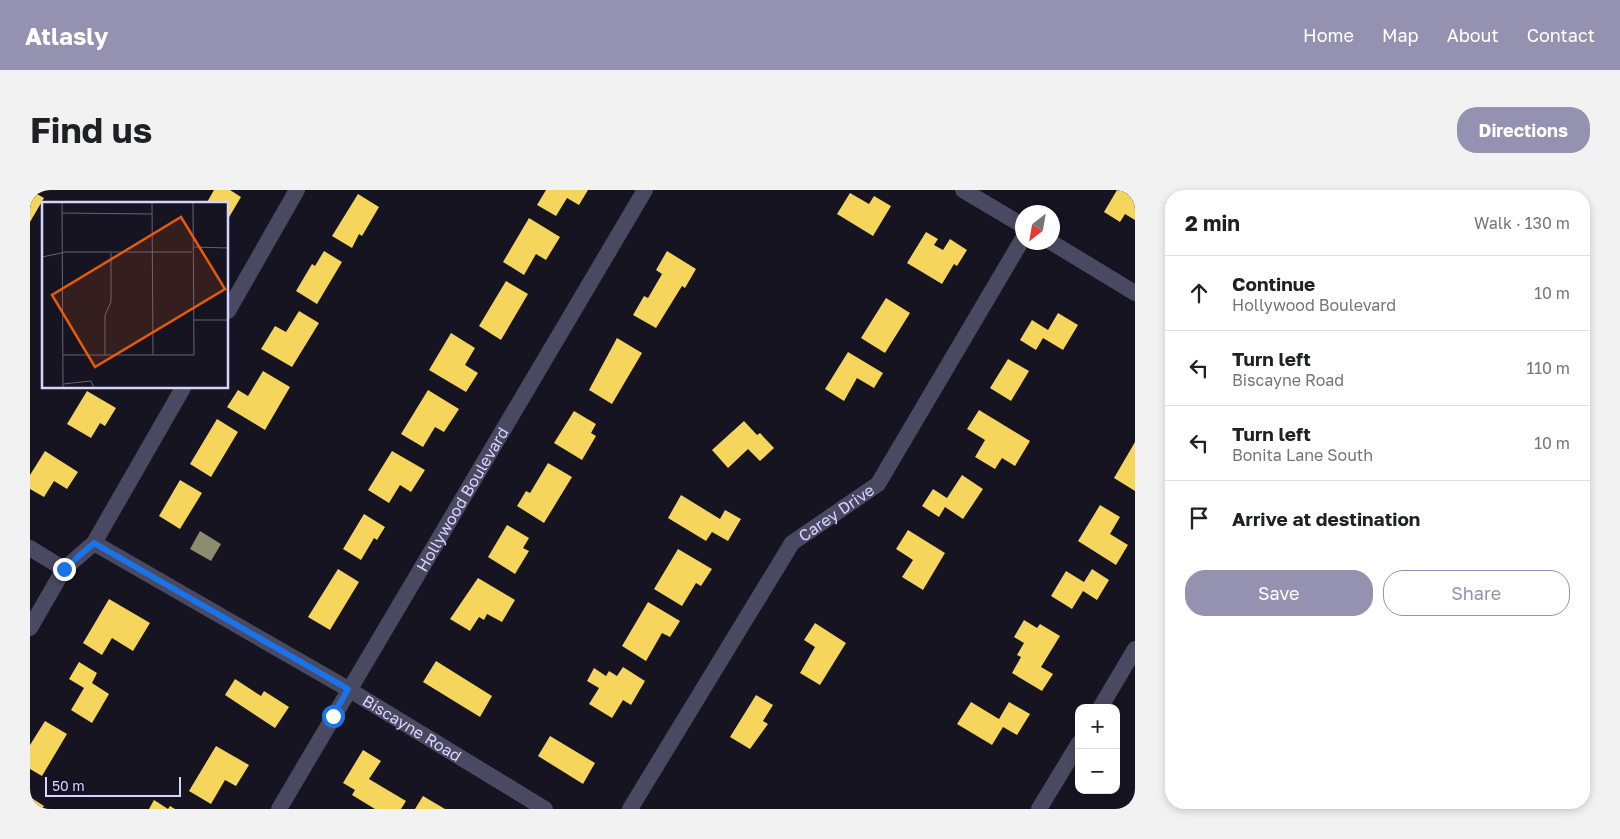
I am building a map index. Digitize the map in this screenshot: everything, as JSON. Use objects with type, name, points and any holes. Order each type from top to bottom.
[{"type":"street","points":[[229,309],[297,190]]},
{"type":"street","name":"Hollywood Boulevard","points":[[279,809],[348,689],[645,190]]},
{"type":"street","points":[[963,190],[1015,221]]},
{"type":"street","points":[[1060,247],[1135,293]]},
{"type":"street","name":"Carey Drive","points":[[630,809],[792,543],[878,484],[1016,250]]},
{"type":"street","points":[[30,628],[64,569],[94,543],[182,389]]},
{"type":"street","name":"Biscayne Road","points":[[94,543],[348,689],[546,809]]},
{"type":"street","points":[[30,548],[64,569]]},
{"type":"street","points":[[1102,704],[1135,649]]},
{"type":"street","points":[[1039,809],[1075,749]]},
{"type":"building: Homes","points":[[30,190],[44,198],[30,222]]},
{"type":"building: Homes","points":[[214,190],[230,190],[241,197],[229,217],[229,202],[207,202]]},
{"type":"building: Homes","points":[[546,190],[588,190],[579,205],[567,198],[556,216],[537,205]]},
{"type":"building: Homes","points":[[1117,190],[1135,192],[1135,220],[1125,214],[1120,222],[1104,212]]},
{"type":"building: Homes","points":[[850,193],[869,204],[874,196],[891,206],[873,236],[837,214]]},
{"type":"building: Homes","points":[[358,194],[379,207],[362,236],[359,234],[352,248],[332,236]]},
{"type":"building: Homes","points":[[529,218],[560,237],[546,260],[536,254],[524,275],[503,262]]},
{"type":"building: Homes","points":[[926,232],[938,239],[934,245],[943,250],[950,239],[967,250],[957,266],[954,264],[942,284],[907,263]]},
{"type":"building: Homes","points":[[324,251],[342,262],[317,304],[296,291],[312,264],[315,266]]},
{"type":"building: Homes","points":[[667,251],[696,269],[685,288],[682,286],[656,328],[633,315],[644,296],[648,298],[662,274],[656,270]]},
{"type":"building: Homes","points":[[506,281],[528,294],[501,340],[479,326]]},
{"type":"building: Homes","points":[[886,298],[910,313],[885,353],[861,338]]},
{"type":"building: Homes","points":[[299,311],[319,323],[292,367],[261,349],[275,326],[286,332]]},
{"type":"building: Homes","points":[[1058,313],[1078,325],[1063,350],[1043,338],[1036,350],[1020,340],[1032,320],[1048,330]]},
{"type":"building: Homes","points":[[451,333],[475,348],[465,365],[478,373],[466,392],[429,370]]},
{"type":"building: Homes","points":[[617,338],[642,353],[612,404],[589,390]]},
{"type":"building: Homes","points":[[848,352],[883,373],[874,388],[857,378],[844,401],[825,389]]},
{"type":"building: Homes","points":[[1008,359],[1029,371],[1011,401],[990,388]]},
{"type":"building: Homes","points":[[263,371],[290,387],[265,430],[227,407],[238,390],[248,396]]},
{"type":"building: Homes","points":[[428,390],[459,409],[444,432],[435,427],[423,447],[401,434]]},
{"type":"building: Homes","points":[[87,391],[116,408],[105,426],[100,423],[91,438],[67,424]]},
{"type":"building: Homes","points":[[979,410],[1030,441],[1015,466],[1002,458],[995,469],[975,457],[985,440],[967,429]]},
{"type":"building: Homes","points":[[574,411],[596,424],[591,433],[596,436],[582,460],[554,443]]},
{"type":"building: Homes","points":[[217,419],[238,432],[211,477],[190,464]]},
{"type":"building: Homes","points":[[744,421],[757,435],[760,433],[774,448],[760,461],[748,449],[728,468],[712,450]]},
{"type":"building: Homes","points":[[1135,442],[1135,491],[1114,478]]},
{"type":"building: Homes","points":[[45,451],[78,472],[67,489],[54,481],[44,497],[30,489],[30,475]]},
{"type":"building: Homes","points":[[392,451],[425,470],[411,492],[400,485],[389,503],[368,490]]},
{"type":"building: Homes","points":[[548,463],[572,477],[544,523],[517,506],[526,491],[530,493]]},
{"type":"building: Homes","points":[[962,475],[983,489],[963,519],[945,507],[939,517],[922,506],[933,489],[947,498]]},
{"type":"building: Homes","points":[[180,480],[202,493],[180,529],[159,516]]},
{"type":"building: Homes","points":[[681,495],[720,519],[725,510],[741,519],[728,541],[712,532],[706,541],[668,518]]},
{"type":"building: Homes","points":[[1100,505],[1120,517],[1110,534],[1128,545],[1116,565],[1078,541]]},
{"type":"building: Homes","points":[[364,514],[385,527],[377,540],[374,538],[361,560],[343,549]]},
{"type":"building: Homes","points":[[507,525],[529,538],[523,548],[529,551],[515,574],[488,557]]},
{"type":"building: Homes","points":[[908,530],[945,553],[923,590],[902,577],[913,560],[896,549]]},
{"type":"building: Homes","points":[[678,549],[712,569],[701,586],[696,583],[682,606],[654,589]]},
{"type":"building: Homes","points":[[338,569],[359,582],[330,630],[308,617]]},
{"type":"building: Homes","points":[[1092,569],[1109,580],[1097,600],[1083,591],[1072,609],[1051,596],[1066,571],[1084,582]]},
{"type":"building: Homes","points":[[478,578],[515,600],[502,622],[487,614],[484,620],[479,617],[470,631],[450,619]]},
{"type":"building: Homes","points":[[109,599],[150,623],[133,651],[112,638],[102,655],[83,643]]},
{"type":"building: Homes","points":[[648,602],[680,621],[670,637],[662,633],[646,661],[622,646]]},
{"type":"building: Homes","points":[[1024,620],[1037,628],[1040,624],[1060,636],[1041,667],[1053,674],[1042,691],[1012,673],[1021,657],[1017,655],[1024,643],[1014,637]]},
{"type":"building: Homes","points":[[815,623],[846,643],[820,685],[800,673],[815,647],[804,640]]},
{"type":"building: Homes","points":[[436,661],[492,696],[480,717],[423,682]]},
{"type":"building: Homes","points":[[79,662],[97,673],[92,683],[109,694],[92,723],[71,710],[84,688],[69,679]]},
{"type":"building: Homes","points":[[623,667],[645,681],[631,705],[623,700],[612,718],[589,704],[599,688],[587,681],[594,668],[606,676],[609,671],[617,676]]},
{"type":"building: Homes","points":[[235,679],[261,696],[264,691],[289,707],[275,728],[225,695]]},
{"type":"building: Homes","points":[[756,695],[773,705],[763,721],[768,724],[750,749],[730,737]]},
{"type":"building: Homes","points":[[971,702],[999,719],[1009,702],[1030,714],[1017,735],[1003,727],[992,745],[957,724]]},
{"type":"building: Homes","points":[[45,721],[67,734],[42,776],[30,769],[30,745]]},
{"type":"building: Homes","points":[[550,736],[595,763],[583,784],[538,756]]},
{"type":"building: Homes","points":[[216,746],[249,765],[236,786],[225,780],[211,804],[189,791]]},
{"type":"building: Homes","points":[[363,750],[381,761],[369,779],[406,801],[401,809],[375,809],[352,795],[355,790],[343,783]]},
{"type":"building: Homes","points":[[423,796],[445,809],[415,809]]},
{"type":"building: Homes","points":[[30,797],[44,806],[42,809],[30,809]]},
{"type":"building: Homes","points":[[154,800],[168,809],[149,809]]},
{"type":"building: Industry","points":[[200,531],[221,544],[211,561],[190,549]]},
{"type":"route","points":[[64,569],[94,543],[348,689],[333,716]]}]
